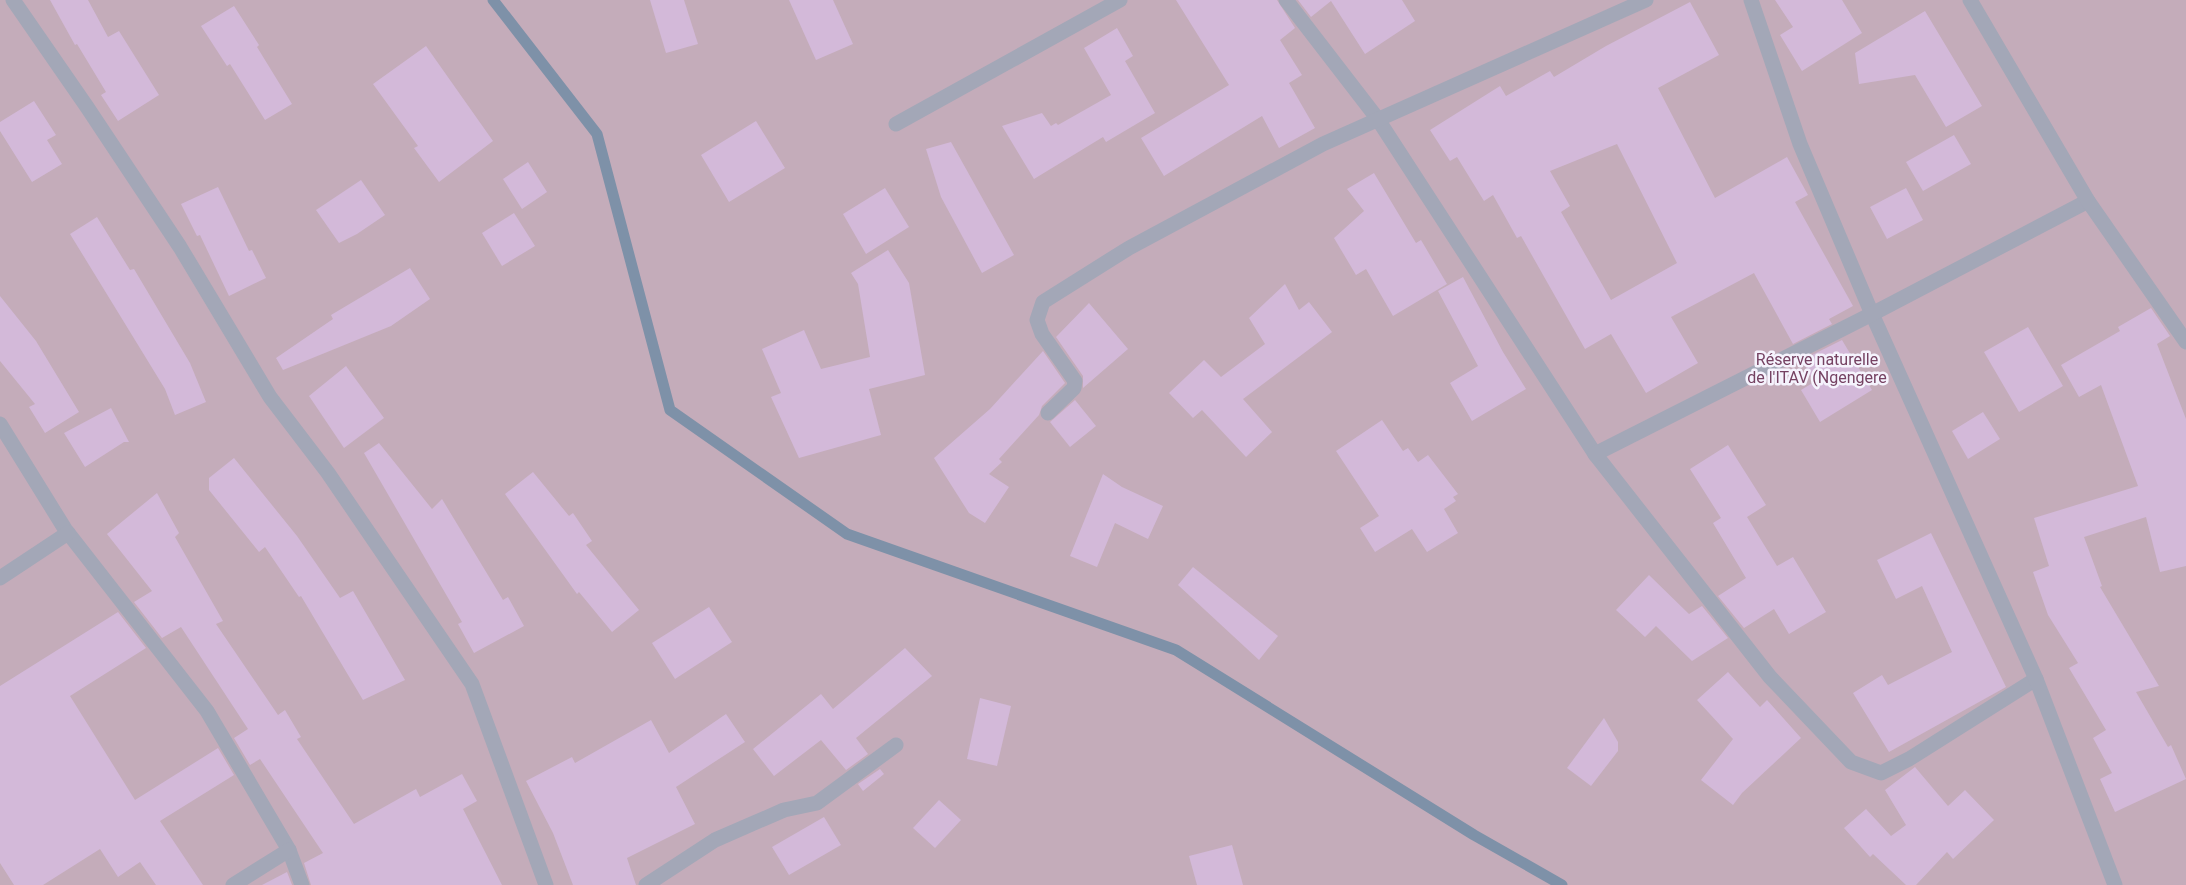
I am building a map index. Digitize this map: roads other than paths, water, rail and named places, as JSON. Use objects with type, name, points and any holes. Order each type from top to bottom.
[{"type":"street","points":[[13,0],[87,106],[180,247],[270,397],[328,473],[472,684],[546,885]]},
{"type":"street","points":[[896,124],[1120,0]]},
{"type":"street","points":[[1286,0],[1377,118],[1595,454],[1770,677],[1852,762],[1881,773],[1909,759],[2036,679]]},
{"type":"street","points":[[1048,413],[1074,388],[1075,381],[1042,334],[1037,320],[1043,302],[1129,248],[1323,144],[1377,118],[1646,0]]},
{"type":"street","points":[[1750,0],[1800,144],[1872,314],[2036,679],[2115,885]]},
{"type":"street","points":[[1970,0],[2088,201],[2186,342]]},
{"type":"street","points":[[1595,454],[1872,314],[2088,201]]},
{"type":"street","points":[[0,424],[68,533],[207,711],[289,850],[302,885]]},
{"type":"street","points":[[0,578],[68,533]]},
{"type":"street","points":[[646,885],[715,840],[784,810],[817,803],[896,745]]},
{"type":"street","points":[[233,885],[289,850]]},
{"type":"waterway","points":[[493,0],[597,134],[670,410],[847,534],[1176,650],[1474,835],[1562,885]]},
{"type":"park label","name":"Réserve naturelle de l'ITAV (Ngengere","points":[[1817,368]]}]
